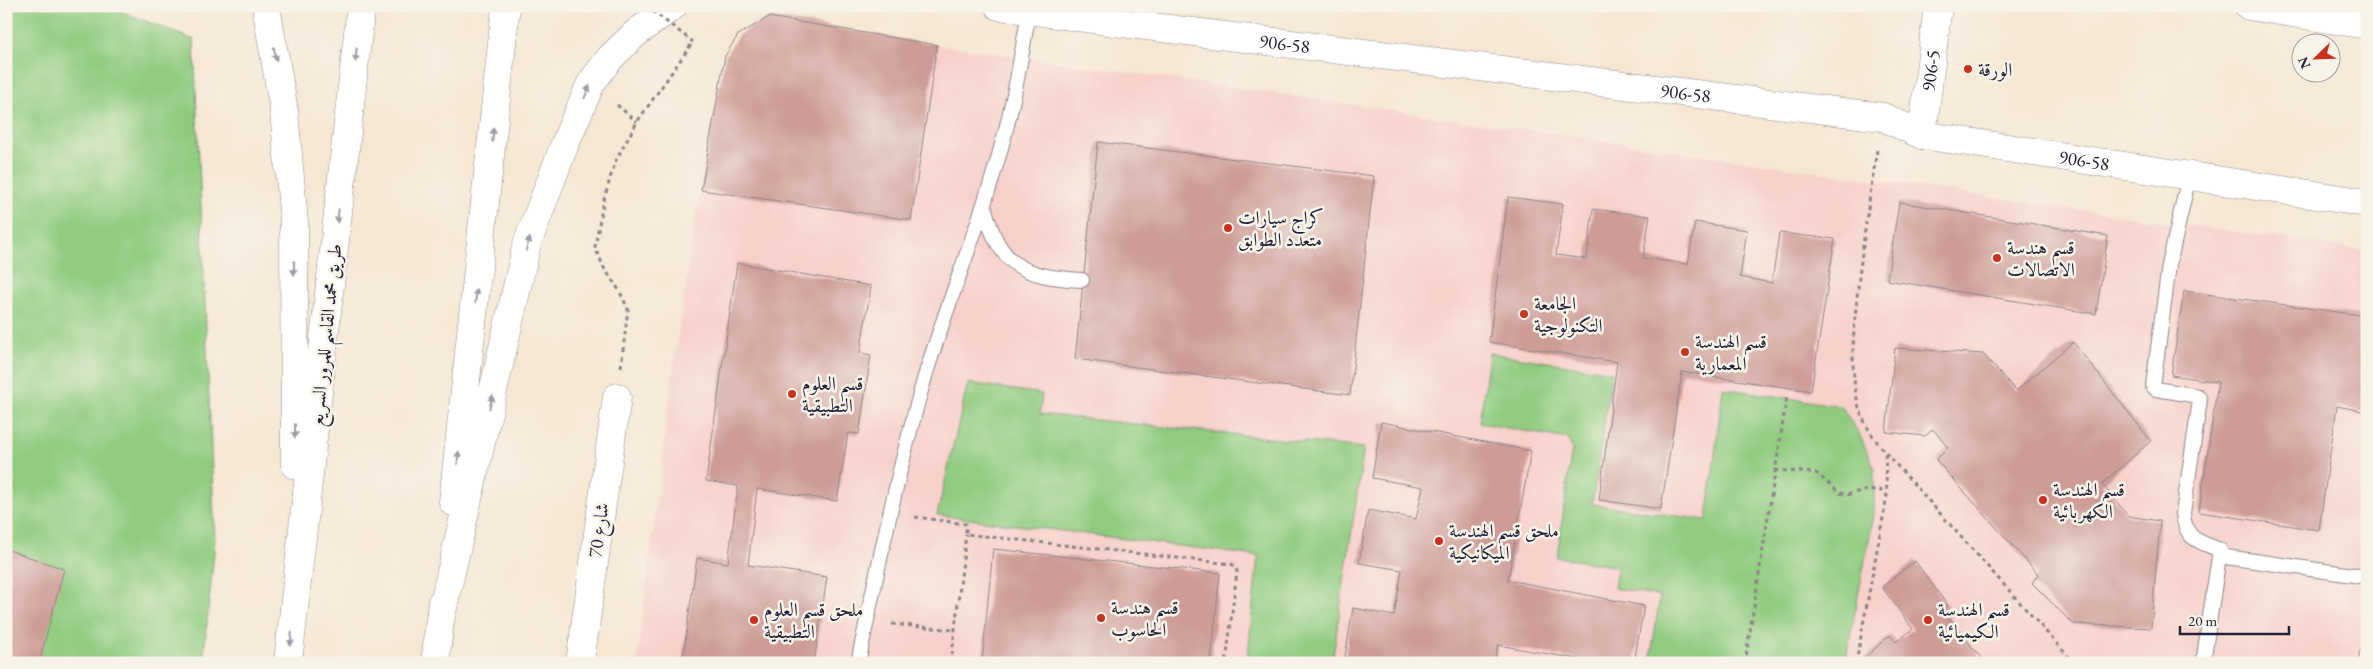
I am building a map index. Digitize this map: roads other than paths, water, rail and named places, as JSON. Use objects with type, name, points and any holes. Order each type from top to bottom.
[{"type":"main road","points":[[266,6],[284,111],[294,222],[296,598]]},
{"type":"main road","name":"طريق محمد القاسم للمرور السريع","points":[[288,663],[361,6]]},
{"type":"main road","points":[[435,663],[479,273],[506,6]]},
{"type":"main road","points":[[440,620],[527,244],[560,155],[591,83],[611,57],[636,33],[673,6]]},
{"type":"main road","name":"906-58","points":[[999,6],[1029,10],[1114,14],[1884,117],[1922,134],[2367,202]]},
{"type":"main road","name":"906-5","points":[[1922,134],[1938,6]]},
{"type":"main road","points":[[2249,6],[2367,25]]},
{"type":"main road","name":"شارع 70","points":[[580,663],[617,397]]},
{"type":"lane","points":[[858,663],[889,514],[925,378],[984,204],[1008,122],[1029,10]]},
{"type":"lane","points":[[2189,176],[2169,265],[2153,386],[2156,389],[2198,396],[2200,400],[2182,513],[2184,523],[2194,539],[2220,550],[2203,663]]},
{"type":"lane","points":[[984,204],[992,234],[1000,248],[1010,259],[1022,268],[1047,278],[1082,280]]},
{"type":"lane","points":[[2219,556],[2367,577]]},
{"type":"lane","points":[[2366,663],[2367,654]]},
{"type":"place","name":"الورقة","points":[[1968,69]]},
{"type":"place","name":"كراج سيارات متعدد الطوابق","points":[[1228,228]]},
{"type":"place","name":"قسم هندسة الاتصالات","points":[[1997,258]]},
{"type":"place","name":"الجامعة التكنولوجية","points":[[1524,314]]},
{"type":"place","name":"قسم الهندسة المعمارية","points":[[1685,352]]},
{"type":"place","name":"قسم العلوم التطبيقية","points":[[792,394]]},
{"type":"place","name":"قسم الهندسة الكهربائية","points":[[2043,500]]},
{"type":"place","name":"ملحق قسم الهندسة الميكانيكية","points":[[1439,541]]},
{"type":"place","name":"قسم هندسة الحاسوب","points":[[1101,618]]},
{"type":"place","name":"ملحق قسم العلوم التطبيقية","points":[[754,620]]},
{"type":"place","name":"قسم الهندسة الكيميائية","points":[[1928,620]]}]
